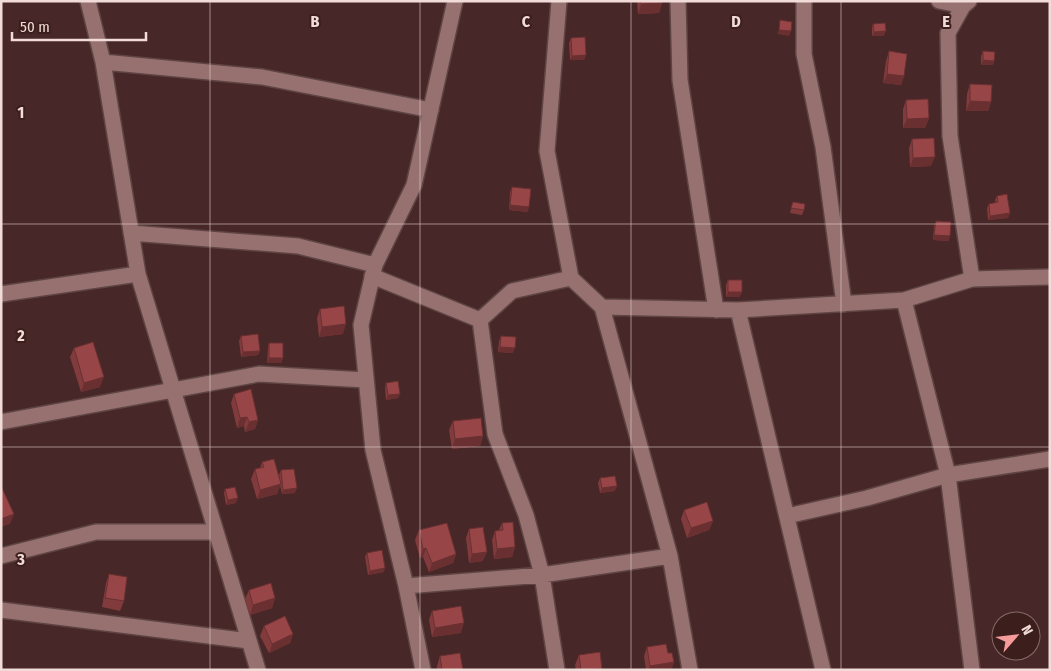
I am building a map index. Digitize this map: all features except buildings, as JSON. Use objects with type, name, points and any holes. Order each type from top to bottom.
[{"type":"street","points":[[88,1],[103,62],[138,274],[258,670]]},
{"type":"street","points":[[423,670],[406,586],[373,450],[361,325],[373,271],[414,185],[456,1]]},
{"type":"street","points":[[559,1],[547,152],[571,278],[602,307],[670,556],[690,670]]},
{"type":"street","points":[[678,1],[680,80],[716,310]]},
{"type":"street","points":[[804,1],[804,54],[823,147],[844,304]]},
{"type":"street","points":[[939,1],[966,4],[948,33],[950,136],[972,279]]},
{"type":"street","points":[[103,62],[262,77],[431,110]]},
{"type":"street","points":[[132,233],[298,246],[373,271],[480,320]]},
{"type":"street","points":[[1,294],[138,274]]},
{"type":"street","points":[[602,307],[738,310],[904,300],[972,279],[1050,277]]},
{"type":"street","points":[[480,320],[512,291],[571,278]]},
{"type":"street","points":[[904,300],[948,475],[972,670]]},
{"type":"street","points":[[738,310],[823,670]]},
{"type":"street","points":[[480,320],[495,434],[526,515],[542,575],[557,670]]},
{"type":"street","points":[[1,422],[259,374],[366,380]]},
{"type":"street","points":[[787,516],[867,498],[948,475],[1050,459]]},
{"type":"street","points":[[1,556],[96,532],[215,532]]},
{"type":"street","points":[[406,586],[542,575],[670,556]]},
{"type":"street","points":[[1,610],[249,641]]}]
